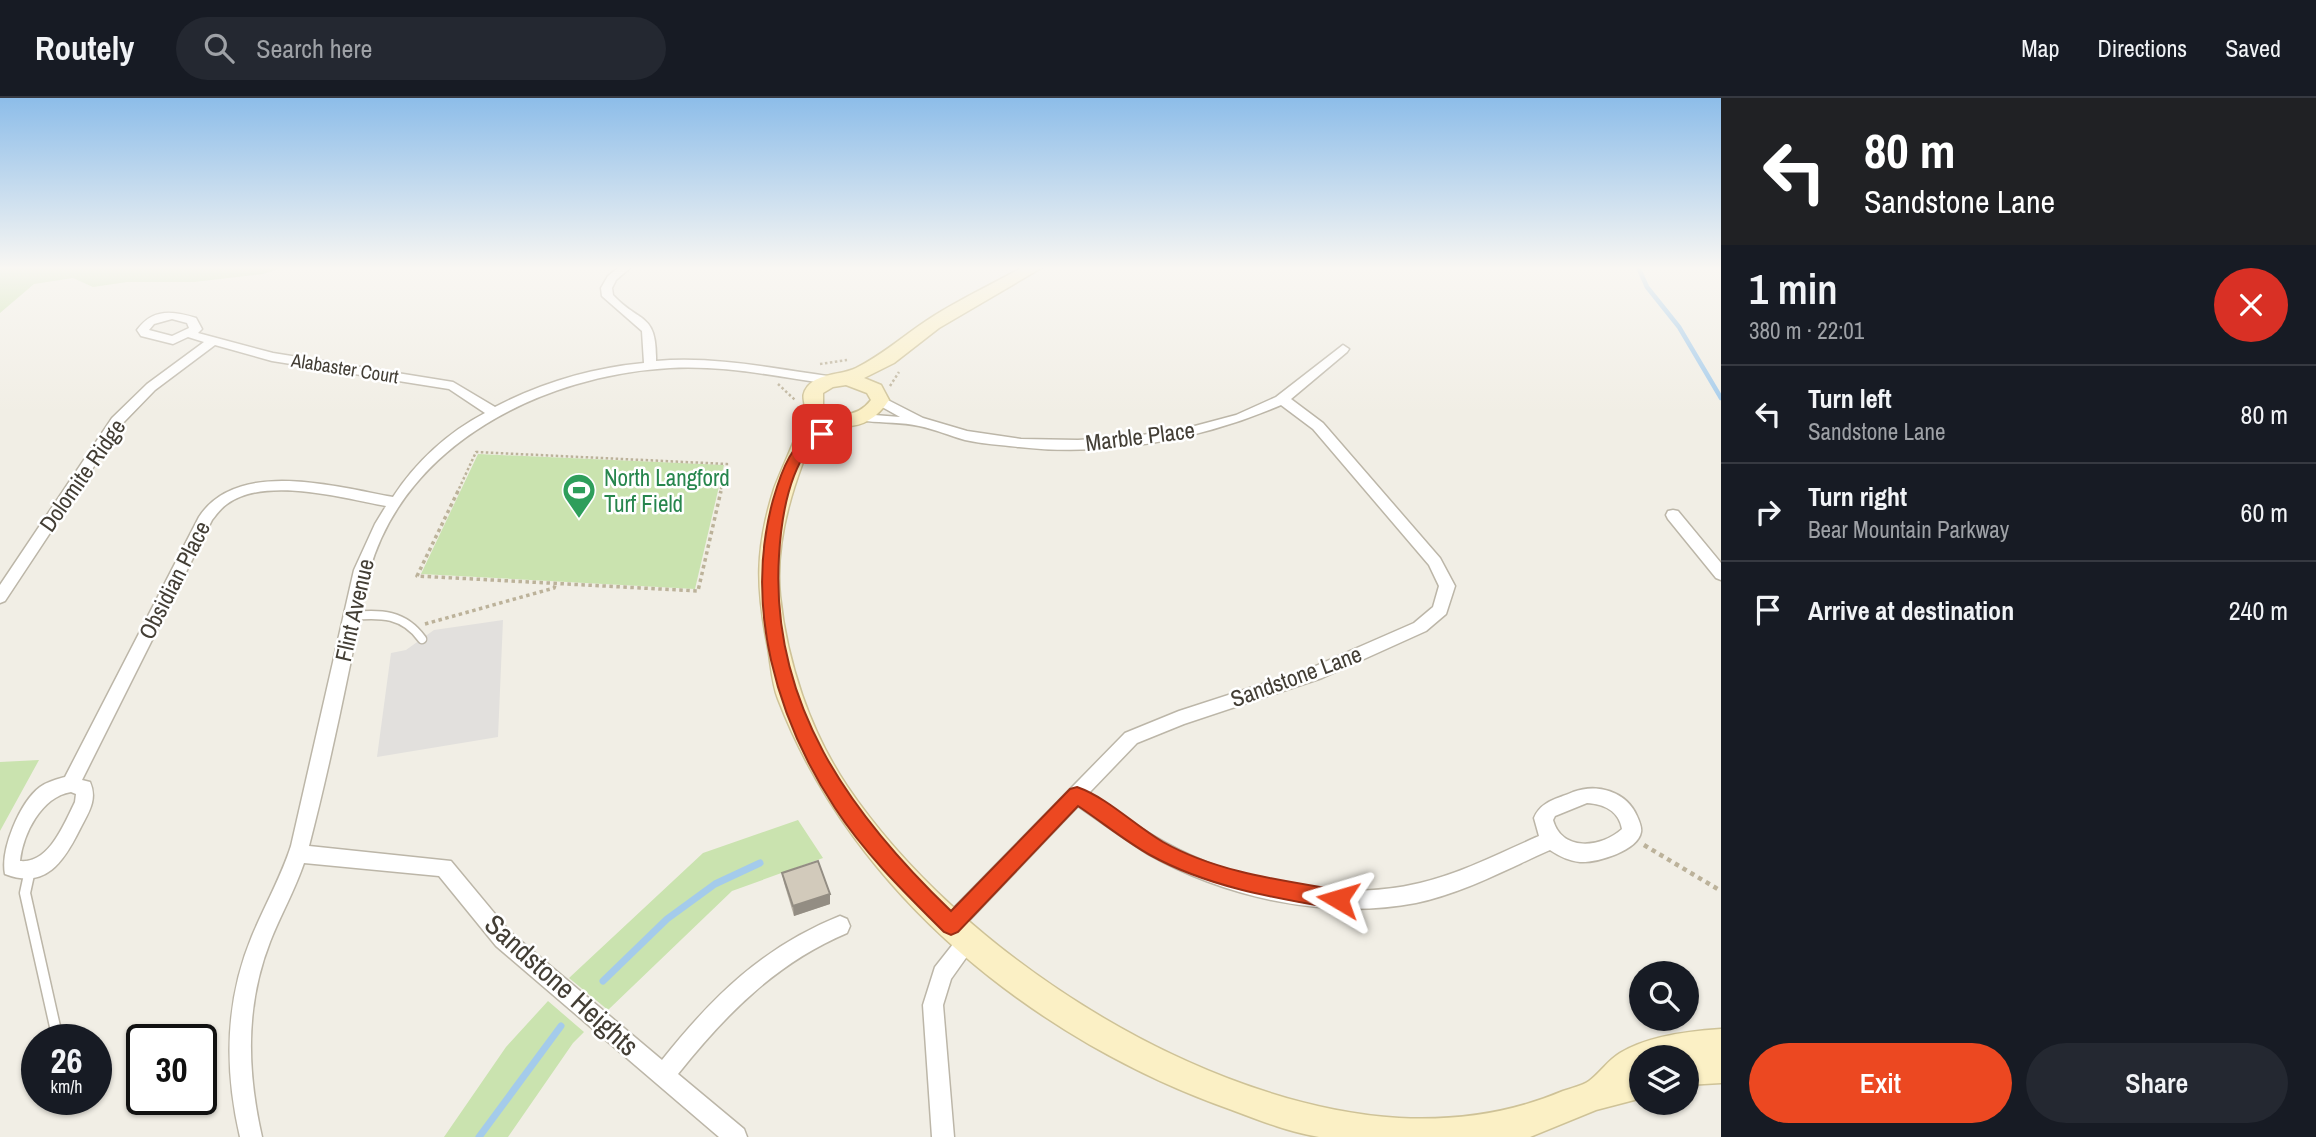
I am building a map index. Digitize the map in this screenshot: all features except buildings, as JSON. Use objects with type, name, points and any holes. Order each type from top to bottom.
[{"type":"street","points":[[631,315],[648,331],[650,365]]},
{"type":"street","points":[[949,315],[923,330],[895,364],[882,394],[866,417],[833,429],[810,451],[778,507],[770,557],[771,617],[784,684],[810,749],[842,803],[902,877],[960,933],[1033,988],[1135,1055],[1265,1108],[1336,1127],[1396,1134],[1454,1134],[1515,1125],[1566,1108],[1597,1094],[1629,1085]]},
{"type":"street","name":"Alabaster Court","points":[[190,334],[272,357],[453,386],[494,413]]},
{"type":"street","name":"Dolomite Ridge","points":[[0,597],[117,421],[158,380],[212,341]]},
{"type":"street","name":"Marble Place","points":[[866,417],[916,422],[1006,440],[1118,443],[1199,430],[1282,399],[1343,349]]},
{"type":"street","points":[[848,379],[895,364]]},
{"type":"street","name":"Flint Avenue","points":[[251,1137],[242,1100],[238,1057],[240,1016],[261,941],[298,854],[370,546],[393,502],[436,453],[494,413],[568,381],[650,365],[726,366],[778,379],[824,372]]},
{"type":"street","points":[[810,451],[803,436],[808,404],[824,372],[858,380],[882,394]]},
{"type":"street","name":"Flint Avenue","points":[[778,379],[808,404]]},
{"type":"street","name":"Marble Place","points":[[882,394],[916,422]]},
{"type":"street","name":"Sandstone Lane","points":[[943,1137],[933,1005],[942,974],[960,933],[1077,795],[1131,738],[1143,731],[1317,673],[1420,627],[1440,610],[1447,586],[1435,562],[1318,426],[1282,399]]},
{"type":"street","points":[[808,404],[833,429]]},
{"type":"street","name":"Obsidian Place","points":[[71,784],[206,517],[220,498],[247,487],[271,486],[393,502]]},
{"type":"street","points":[[1673,515],[1721,574]]},
{"type":"street","points":[[71,784],[83,788],[85,800],[60,850],[42,866],[30,870],[12,868],[9,853],[36,802],[52,789],[71,784]]},
{"type":"street","points":[[1077,795],[1157,849],[1200,868],[1272,889],[1338,899],[1380,898],[1451,884],[1552,841]]},
{"type":"street","name":"Sandstone Heights","points":[[298,854],[444,867],[503,939],[736,1137]]},
{"type":"street","points":[[663,1076],[714,1012],[799,943],[840,926]]},
{"type":"street","points":[[1699,1046],[1721,1044]]},
{"type":"street","points":[[1597,1094],[1629,1066]]},
{"type":"street","points":[[1699,1068],[1721,1067]]},
{"type":"lane","points":[[352,616],[394,615],[415,627],[422,639]]},
{"type":"lane","points":[[30,870],[24,893],[54,1024]]},
{"type":"path","points":[[824,372],[854,359]]},
{"type":"path","points":[[882,394],[892,380],[895,364]]},
{"type":"path","points":[[778,379],[786,390],[808,404]]},
{"type":"path","points":[[786,390],[791,387]]},
{"type":"path","points":[[810,451],[831,440],[833,429]]},
{"type":"path","points":[[476,452],[727,464],[698,591],[556,583],[417,576],[476,452]]},
{"type":"path","points":[[415,627],[554,588],[556,583]]},
{"type":"path","points":[[1644,845],[1721,891]]},
{"type":"green space","name":"North Langford Turf Field","points":[[478,454],[724,465],[695,589],[421,574]]},
{"type":"green space","points":[[39,760],[0,831],[0,762]]},
{"type":"green space","points":[[798,820],[823,858],[732,891],[608,1010],[569,978],[703,853]]},
{"type":"green space","points":[[548,1001],[584,1032],[573,1043],[508,1137],[444,1137],[506,1047]]},
{"type":"shaded area","points":[[503,620],[498,737],[377,757],[391,653],[406,650],[434,630]]},
{"type":"waterway","points":[[1670,315],[1721,398]]},
{"type":"waterway","points":[[603,981],[667,919],[715,884],[760,863]]},
{"type":"waterway","points":[[479,1137],[561,1026]]},
{"type":"place","name":"North Langford Turf Field","points":[[579,520]]},
{"type":"route","points":[[822,434],[803,444],[783,491],[774,523],[768,577],[777,658],[784,684],[810,749],[842,803],[902,877],[951,925],[1077,795],[1157,849],[1200,868],[1299,895],[1338,899]]}]
